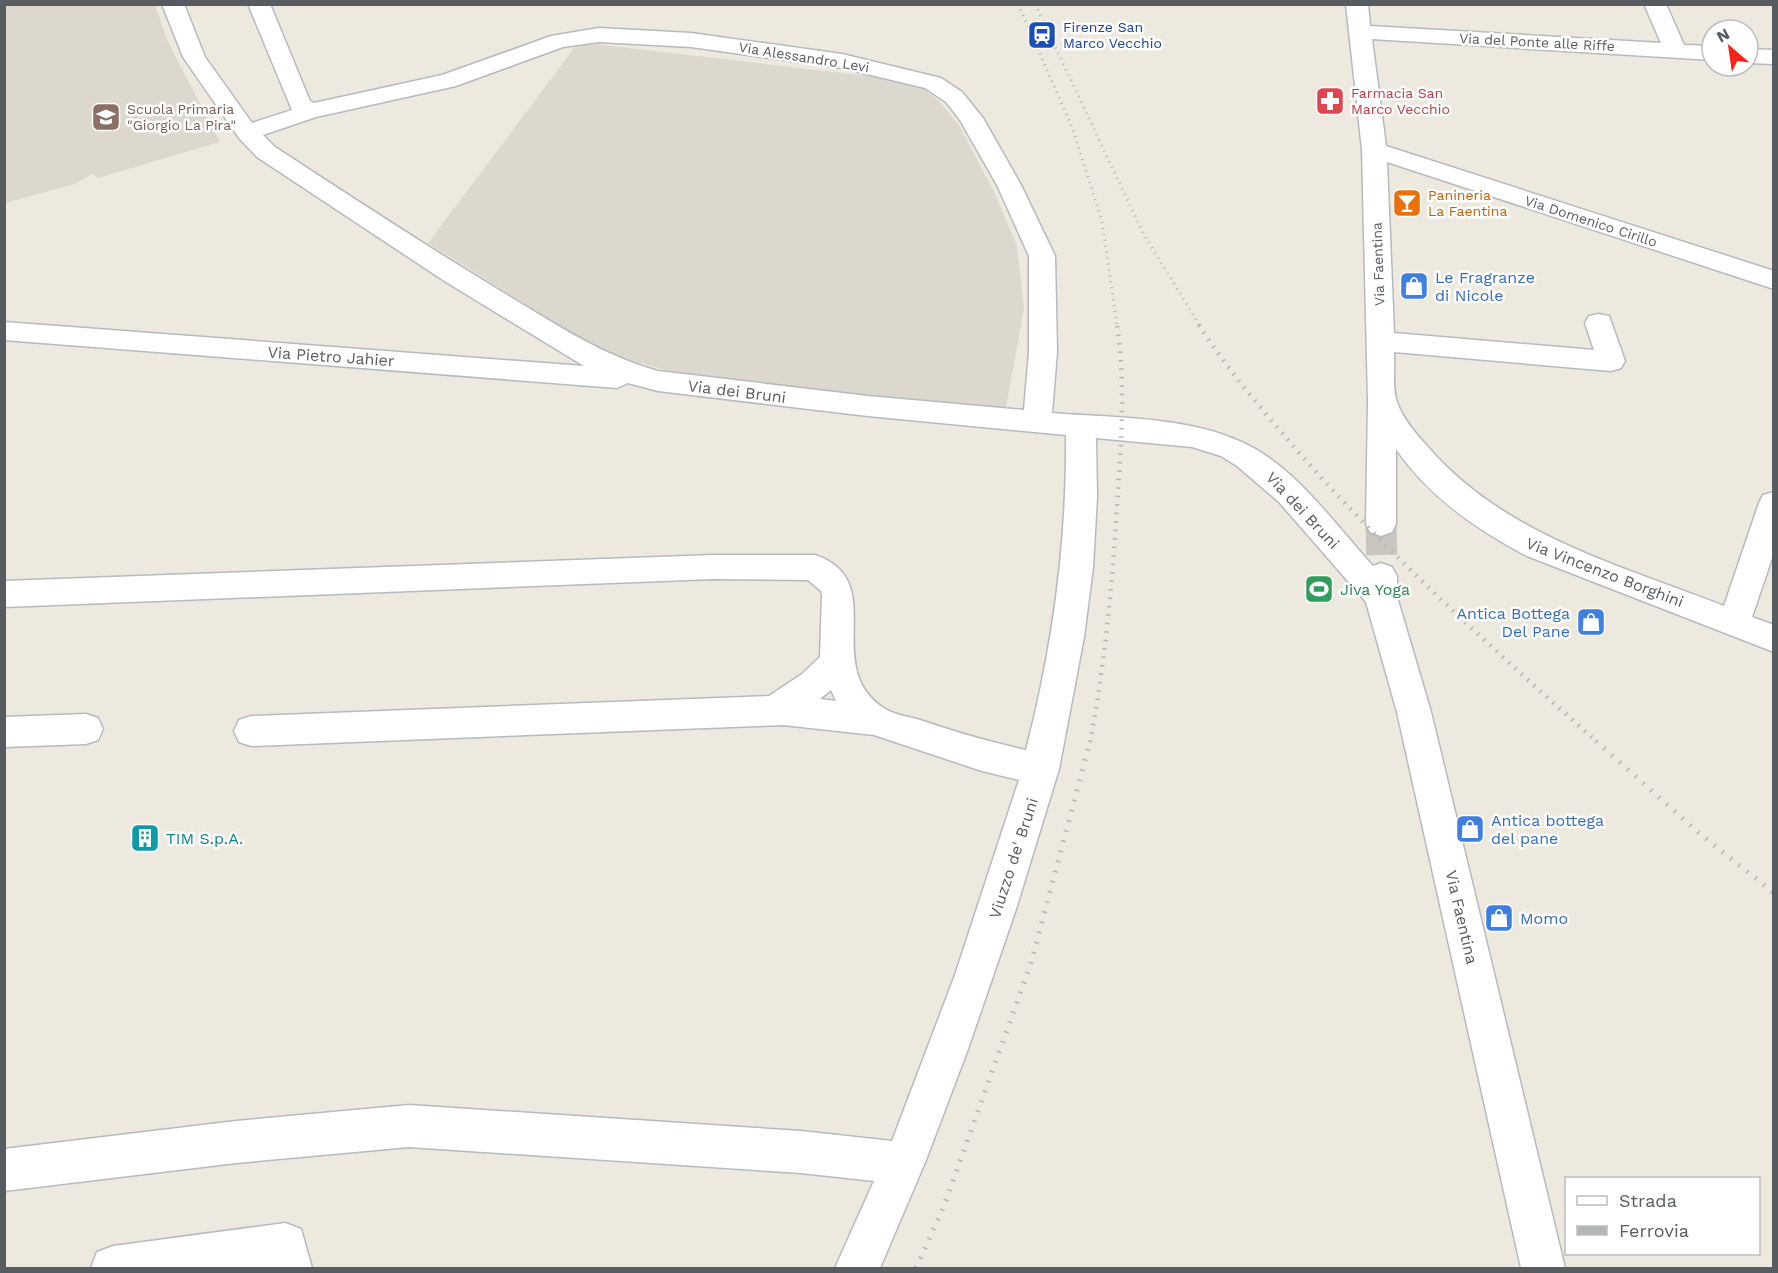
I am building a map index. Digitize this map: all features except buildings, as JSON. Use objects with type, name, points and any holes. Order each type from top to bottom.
[{"type":"street","name":"Via dei Bruni","points":[[173,4],[194,57],[247,133],[276,159],[474,288],[592,358],[618,370],[658,381],[868,406],[1192,436],[1223,444],[1249,458],[1275,477],[1381,582]]},
{"type":"street","points":[[260,4],[300,105],[310,111]]},
{"type":"street","name":"Via Faentina","points":[[1357,4],[1374,150],[1381,341],[1381,524]]},
{"type":"street","points":[[1655,4],[1676,51]]},
{"type":"street","name":"Via del Ponte alle Riffe","points":[[1362,32],[1700,52]]},
{"type":"street","name":"Via Alessandro Levi","points":[[247,133],[310,111],[447,81],[559,41],[599,35],[691,40],[831,60],[933,83],[954,97],[971,118],[1009,185],[1042,256],[1043,352],[1037,422]]},
{"type":"street","name":"Via Domenico Cirillo","points":[[1374,150],[1773,280]]},
{"type":"street","points":[[1381,341],[1611,361],[1599,323]]},
{"type":"street","name":"Via Pietro Jahier","points":[[4,331],[658,381]]},
{"type":"street","name":"Via Vincenzo Borghini","points":[[1382,402],[1401,437],[1419,460],[1493,523],[1538,547],[1773,639]]},
{"type":"street","name":"Viuzzo de' Bruni","points":[[857,1269],[882,1216],[957,1025],[1041,770],[1077,585],[1083,494],[1081,427]]},
{"type":"street","points":[[1734,623],[1773,503]]},
{"type":"street","points":[[4,594],[795,566],[815,568],[835,584],[838,594],[835,663],[849,694],[874,720]]},
{"type":"street","name":"Via Faentina","points":[[1381,582],[1414,712],[1543,1269]]},
{"type":"street","points":[[772,711],[799,698],[827,674],[835,663]]},
{"type":"street","points":[[251,731],[772,711],[833,714],[874,720],[982,756],[1041,770]]},
{"type":"street","points":[[4,732],[86,729]]},
{"type":"street","points":[[4,1170],[236,1142],[409,1126],[801,1152],[902,1163]]},
{"type":"street","points":[[113,1269],[285,1245],[290,1269]]},
{"type":"shaded area","name":"Scuola Primaria \"Giorgio La Pira\"","points":[[5,4],[155,5],[167,40],[220,142],[98,178],[92,174],[75,184],[5,203]]},
{"type":"shaded area","points":[[594,44],[885,78],[924,89],[940,102],[959,125],[996,196],[1017,246],[1024,309],[1005,413],[672,372],[599,351],[428,243],[575,47]]},
{"type":"tunnel","points":[[1381,524],[1382,567]]},
{"type":"railway","points":[[1018,4],[1072,127],[1102,221],[1117,326]]},
{"type":"railway","points":[[1035,4],[1143,233],[1200,326]]},
{"type":"railway","points":[[1090,742],[1107,625],[1119,484],[1122,393],[1117,325]]},
{"type":"railway","points":[[1199,325],[1257,403],[1329,487],[1403,563],[1597,742]]},
{"type":"railway","points":[[916,1268],[944,1206],[1031,963],[1090,741]]},
{"type":"railway","points":[[1596,741],[1700,834],[1774,893]]},
{"type":"place","name":"Firenze San Marco Vecchio","points":[[1042,35]]},
{"type":"place","name":"Farmacia San Marco Vecchio","points":[[1330,101]]},
{"type":"place","name":"Scuola Primaria \"Giorgio La Pira\"","points":[[106,117]]},
{"type":"place","name":"Panineria La Faentina","points":[[1407,203]]},
{"type":"place","name":"Le Fragranze di Nicole","points":[[1414,286]]},
{"type":"place","name":"Jiva Yoga","points":[[1319,589]]},
{"type":"place","name":"Antica Bottega Del Pane","points":[[1591,622]]},
{"type":"place","name":"Antica bottega del pane","points":[[1470,829]]},
{"type":"place","name":"TIM S.p.A.","points":[[145,838]]},
{"type":"place","name":"Momo","points":[[1499,918]]}]
